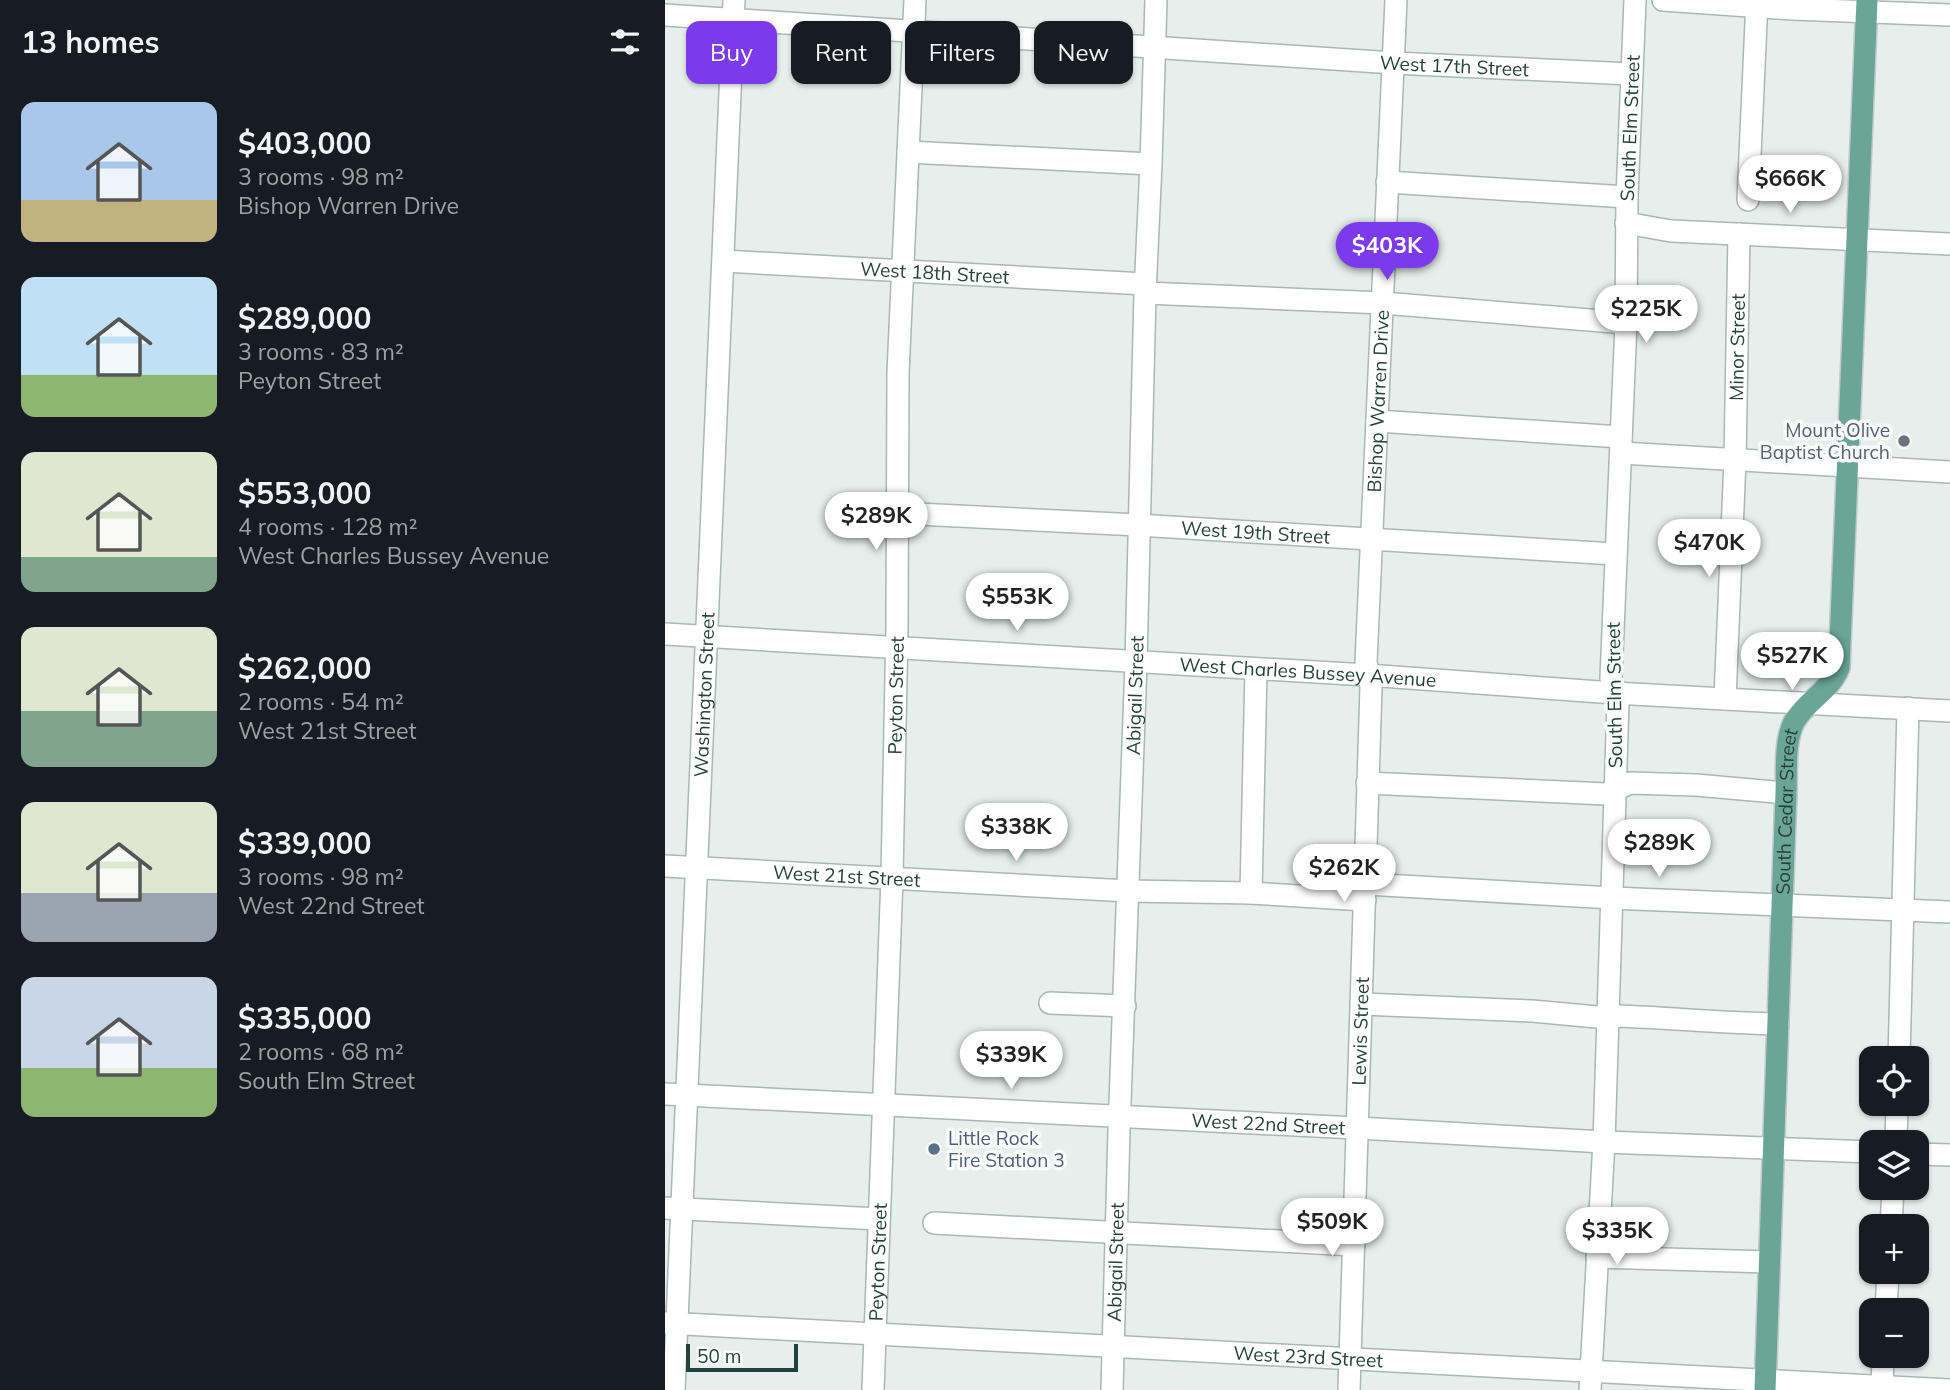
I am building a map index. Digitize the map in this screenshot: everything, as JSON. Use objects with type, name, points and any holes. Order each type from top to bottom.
[{"type":"main road","name":"South Cedar Street","points":[[1765,1386],[1790,733],[1795,721],[1809,703],[1830,685],[1839,668],[1867,6]]},
{"type":"street","name":"Peyton Street","points":[[914,21],[915,0]]},
{"type":"street","name":"Abigail Street","points":[[1112,1390],[1156,0]]},
{"type":"street","name":"Bishop Warren Drive","points":[[1367,675],[1396,0]]},
{"type":"street","name":"South Elm Street","points":[[1591,1381],[1604,1142],[1612,898],[1618,702],[1611,678],[1626,323],[1626,223],[1635,0]]},
{"type":"street","points":[[1663,0],[1867,6],[1950,15]]},
{"type":"street","points":[[1748,200],[1757,3]]},
{"type":"street","name":"West 17th Street","points":[[665,15],[706,16],[734,10],[905,30]]},
{"type":"street","name":"Washington Street","points":[[674,1390],[671,1323],[673,1209],[687,1096],[734,10]]},
{"type":"street","name":"West 17th Street","points":[[1020,38],[1394,63],[1631,74]]},
{"type":"street","name":"Peyton Street","points":[[873,1390],[892,877],[897,646],[898,373],[911,84]]},
{"type":"street","points":[[908,152],[1151,164]]},
{"type":"street","points":[[1387,182],[1627,197]]},
{"type":"street","points":[[1626,223],[1671,231],[1950,244]]},
{"type":"street","name":"Minor Street","points":[[1725,699],[1735,460],[1739,234]]},
{"type":"street","name":"West 18th Street","points":[[723,261],[903,269],[1626,323]]},
{"type":"street","points":[[1377,421],[1621,445],[1735,460],[1950,472]]},
{"type":"street","name":"West 19th Street","points":[[897,513],[1615,554]]},
{"type":"street","name":"West Charles Bussey Avenue","points":[[665,634],[1367,675],[1614,693],[1950,711]]},
{"type":"street","points":[[1251,893],[1256,669]]},
{"type":"street","name":"Lewis Street","points":[[1349,1390],[1371,687],[1367,675]]},
{"type":"street","points":[[1899,1046],[1908,708]]},
{"type":"street","points":[[1367,783],[1606,794],[1622,784],[1630,783],[1696,785],[1786,793]]},
{"type":"street","name":"West 21st Street","points":[[665,866],[1128,891],[1365,892],[1612,898],[1950,912]]},
{"type":"street","points":[[1050,1003],[1125,1006]]},
{"type":"street","points":[[1362,1004],[1532,1011],[1608,1018],[1667,1017],[1736,1024],[1778,1024]]},
{"type":"street","name":"West 22nd Street","points":[[665,1094],[1604,1142],[1859,1152]]},
{"type":"street","points":[[1929,1155],[1950,1156]]},
{"type":"street","points":[[673,1209],[879,1219]]},
{"type":"street","points":[[935,1223],[1354,1245]]},
{"type":"street","points":[[1597,1257],[1769,1262]]},
{"type":"street","name":"West 23rd Street","points":[[671,1323],[1350,1359],[1591,1381],[1950,1390]]},
{"type":"street","points":[[1882,1389],[1883,1368]]},
{"type":"place","name":"Mount Olive Baptist Church","points":[[1904,441]]},
{"type":"place","name":"Little Rock Fire Station 3","points":[[934,1149]]}]
